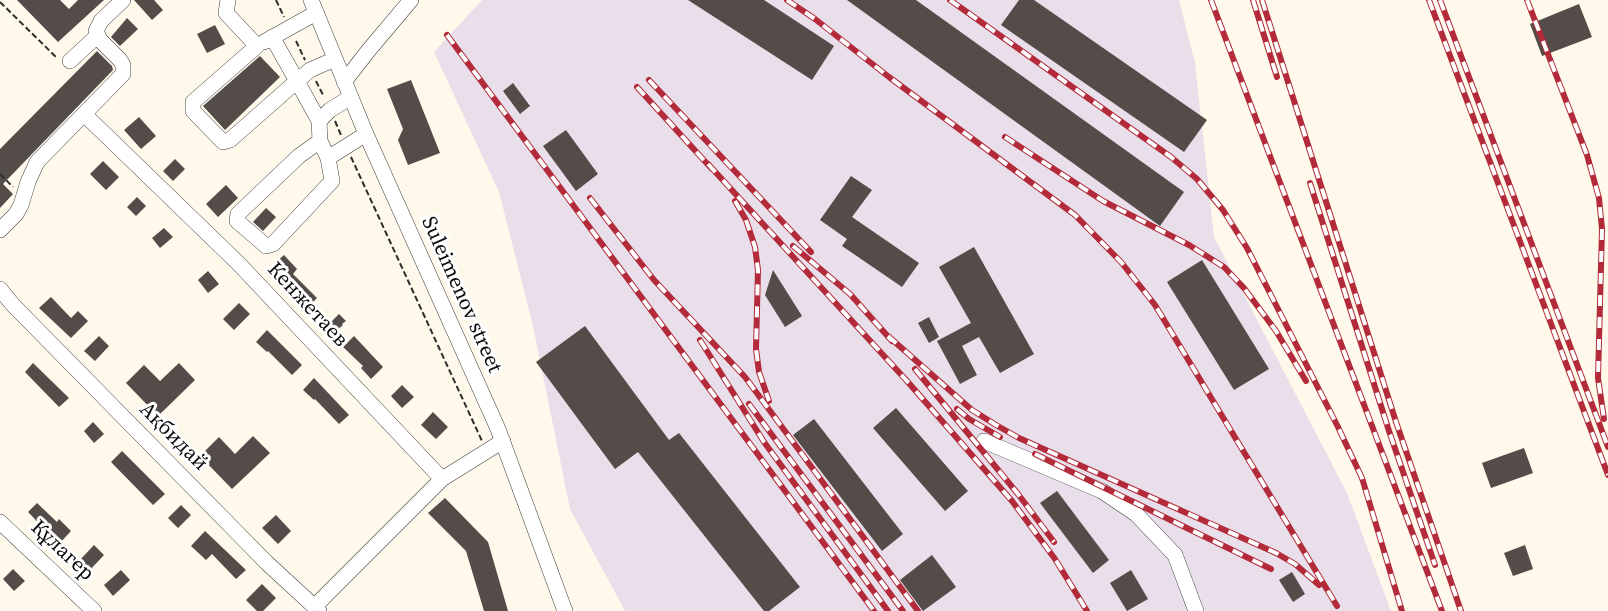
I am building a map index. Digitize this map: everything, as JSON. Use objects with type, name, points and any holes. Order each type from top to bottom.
[{"type":"street","points":[[0,230],[21,206],[37,162],[121,78],[124,70],[120,60],[97,36],[96,30],[100,21],[123,0]]},
{"type":"street","points":[[228,0],[226,13],[257,46]]},
{"type":"street","points":[[344,82],[411,0]]},
{"type":"street","points":[[314,7],[289,28],[257,46],[193,102],[193,111],[223,142],[230,140],[310,70],[335,59]]},
{"type":"street","name":"Suleimenov street","points":[[314,7],[366,134],[503,441],[565,611]]},
{"type":"street","points":[[70,61],[97,36]]},
{"type":"street","points":[[272,37],[297,81],[325,116]]},
{"type":"street","points":[[320,141],[299,156],[238,214],[237,222],[266,246],[273,244],[332,181],[328,158],[320,141],[325,116],[351,97]]},
{"type":"street","name":"Кенжетаев","points":[[84,114],[239,264],[442,479]]},
{"type":"street","points":[[328,158],[366,134]]},
{"type":"street","name":"Ақбидай","points":[[0,289],[259,555],[317,609]]},
{"type":"street","points":[[317,609],[442,479],[503,441]]},
{"type":"street","points":[[984,441],[1102,491],[1136,514],[1175,555],[1196,611]]},
{"type":"street","name":"Құлагер","points":[[0,522],[94,611]]},
{"type":"path","points":[[276,0],[310,70],[325,116],[346,145],[487,452]]},
{"type":"path","points":[[0,2],[62,63],[70,61]]},
{"type":"path","points":[[0,174],[23,196]]},
{"type":"shaded area","points":[[482,0],[1179,0],[1195,63],[1214,237],[1347,493],[1391,611],[625,611],[570,509],[533,326],[499,192],[434,52]]},
{"type":"building","points":[[17,0],[60,0],[69,9],[78,0],[104,0],[58,42]]},
{"type":"building","points":[[134,0],[154,0],[163,10],[152,20]]},
{"type":"building","points":[[688,0],[764,0],[834,46],[812,80]]},
{"type":"building","points":[[847,0],[916,0],[1184,192],[1160,226]]},
{"type":"building","points":[[1019,0],[1034,0],[1207,120],[1184,152],[1001,25]]},
{"type":"building","points":[[1579,4],[1592,37],[1542,56],[1530,24]]},
{"type":"building","points":[[127,18],[138,29],[120,46],[111,37]]},
{"type":"building","points":[[215,25],[225,44],[207,53],[197,34]]},
{"type":"building","points":[[97,51],[112,66],[113,70],[3,184],[13,194],[0,208],[0,149]]},
{"type":"building","points":[[260,56],[280,77],[225,130],[203,106]]},
{"type":"building","points":[[411,80],[440,153],[408,165],[398,140],[403,129],[387,89]]},
{"type":"building","points":[[513,83],[530,106],[520,114],[503,91]]},
{"type":"building","points":[[139,117],[156,136],[141,149],[124,130]]},
{"type":"building","points":[[566,130],[598,174],[576,191],[543,146]]},
{"type":"building","points":[[175,159],[185,169],[173,181],[163,171]]},
{"type":"building","points":[[103,161],[119,177],[106,190],[90,174]]},
{"type":"building","points":[[851,176],[872,190],[852,217],[919,263],[902,287],[842,246],[847,239],[820,220]]},
{"type":"building","points":[[226,185],[238,198],[218,217],[206,204]]},
{"type":"building","points":[[137,197],[146,206],[136,216],[127,207]]},
{"type":"building","points":[[266,208],[276,217],[263,231],[253,222]]},
{"type":"building","points":[[164,228],[173,237],[160,248],[152,238]]},
{"type":"building","points":[[974,247],[1034,354],[1000,373],[979,337],[962,346],[977,375],[960,384],[937,341],[971,323],[939,267]]},
{"type":"building","points":[[284,255],[297,269],[293,274],[317,298],[304,311],[265,272]]},
{"type":"building","points":[[1202,260],[1269,369],[1234,390],[1167,282]]},
{"type":"building","points":[[773,270],[802,316],[785,327],[765,295]]},
{"type":"building","points":[[208,271],[219,284],[208,293],[198,280]]},
{"type":"building","points":[[51,297],[71,318],[78,311],[88,321],[71,338],[39,308]]},
{"type":"building","points":[[239,303],[250,314],[234,330],[223,319]]},
{"type":"building","points":[[339,314],[346,321],[330,336],[323,330]]},
{"type":"building","points":[[929,317],[939,337],[929,343],[918,323]]},
{"type":"building","points":[[585,326],[669,440],[679,433],[800,587],[769,611],[764,611],[638,452],[615,469],[536,362]]},
{"type":"building","points":[[267,330],[302,365],[292,375],[256,342]]},
{"type":"building","points":[[99,336],[109,346],[95,361],[84,351]]},
{"type":"building","points":[[354,336],[383,367],[371,379],[361,368],[363,366],[343,347]]},
{"type":"building","points":[[33,363],[69,398],[59,407],[25,372]]},
{"type":"building","points":[[179,363],[195,380],[158,416],[126,383],[144,365],[160,381]]},
{"type":"building","points":[[314,378],[349,415],[339,424],[303,390]]},
{"type":"building","points":[[402,385],[414,397],[402,408],[391,396]]},
{"type":"building","points":[[896,408],[968,491],[945,511],[873,428]]},
{"type":"building","points":[[433,412],[448,427],[436,439],[421,425]]},
{"type":"building","points":[[814,419],[903,534],[882,551],[793,435]]},
{"type":"building","points":[[93,422],[104,434],[94,443],[84,431]]},
{"type":"building","points":[[253,436],[270,453],[232,489],[200,456],[219,437],[235,454]]},
{"type":"building","points":[[1524,448],[1533,473],[1491,488],[1482,463]]},
{"type":"building","points":[[122,451],[165,494],[153,505],[111,462]]},
{"type":"building","points":[[1057,491],[1109,560],[1093,573],[1040,503]]},
{"type":"building","points":[[445,498],[488,542],[508,611],[484,611],[466,551],[428,513]]},
{"type":"building","points":[[37,503],[57,522],[59,519],[71,531],[59,544],[28,512]]},
{"type":"building","points":[[181,505],[191,515],[178,528],[168,518]]},
{"type":"building","points":[[276,515],[291,531],[278,544],[262,528]]},
{"type":"building","points":[[205,531],[246,570],[236,579],[212,554],[206,560],[191,546]]},
{"type":"building","points":[[94,545],[104,555],[88,572],[78,562]]},
{"type":"building","points":[[1525,545],[1533,569],[1513,576],[1504,553]]},
{"type":"building","points":[[932,555],[956,587],[923,611],[900,580]]},
{"type":"building","points":[[13,569],[25,581],[14,591],[3,579]]},
{"type":"building","points":[[121,570],[130,580],[113,596],[104,585]]},
{"type":"building","points":[[1131,570],[1148,599],[1127,611],[1110,583]]},
{"type":"building","points":[[1292,572],[1305,594],[1293,602],[1279,580]]},
{"type":"building","points":[[262,584],[276,598],[263,611],[257,611],[246,600]]},
{"type":"railway","points":[[787,0],[1075,215],[1121,262],[1155,305],[1337,606]]},
{"type":"railway","points":[[950,0],[1171,157],[1197,179],[1223,210],[1247,248],[1362,478],[1402,611]]},
{"type":"railway","points":[[1211,0],[1442,611]]},
{"type":"railway","points":[[1253,0],[1277,77]]},
{"type":"railway","points":[[1262,0],[1396,422],[1461,611]]},
{"type":"railway","points":[[1429,0],[1608,475]]},
{"type":"railway","points":[[1440,0],[1608,447]]},
{"type":"railway","points":[[1527,0],[1587,155],[1599,198],[1602,229],[1598,378],[1604,419]]},
{"type":"railway","points":[[447,35],[874,611]]},
{"type":"railway","points":[[649,80],[811,252]]},
{"type":"railway","points":[[637,87],[712,169]]},
{"type":"railway","points":[[1005,137],[1103,201],[1189,245],[1224,267],[1244,288],[1276,331],[1306,381]]},
{"type":"railway","points":[[708,164],[907,381],[1012,501],[1055,559],[1087,611]]},
{"type":"railway","points":[[1310,183],[1389,431],[1435,565]]},
{"type":"railway","points":[[590,198],[654,280],[745,377],[918,611]]},
{"type":"railway","points":[[735,201],[746,220],[755,247],[758,270],[756,349],[759,372],[769,401]]},
{"type":"railway","points":[[793,246],[850,294],[892,341]]},
{"type":"railway","points":[[888,336],[972,410],[996,425],[1019,438],[1276,553],[1295,564],[1319,585]]},
{"type":"railway","points":[[700,340],[764,442],[888,611]]},
{"type":"railway","points":[[915,369],[1018,494],[1054,542]]},
{"type":"railway","points":[[749,404],[903,611]]},
{"type":"railway","points":[[957,409],[969,419],[1000,437]]},
{"type":"railway","points":[[1035,454],[1271,569]]}]
